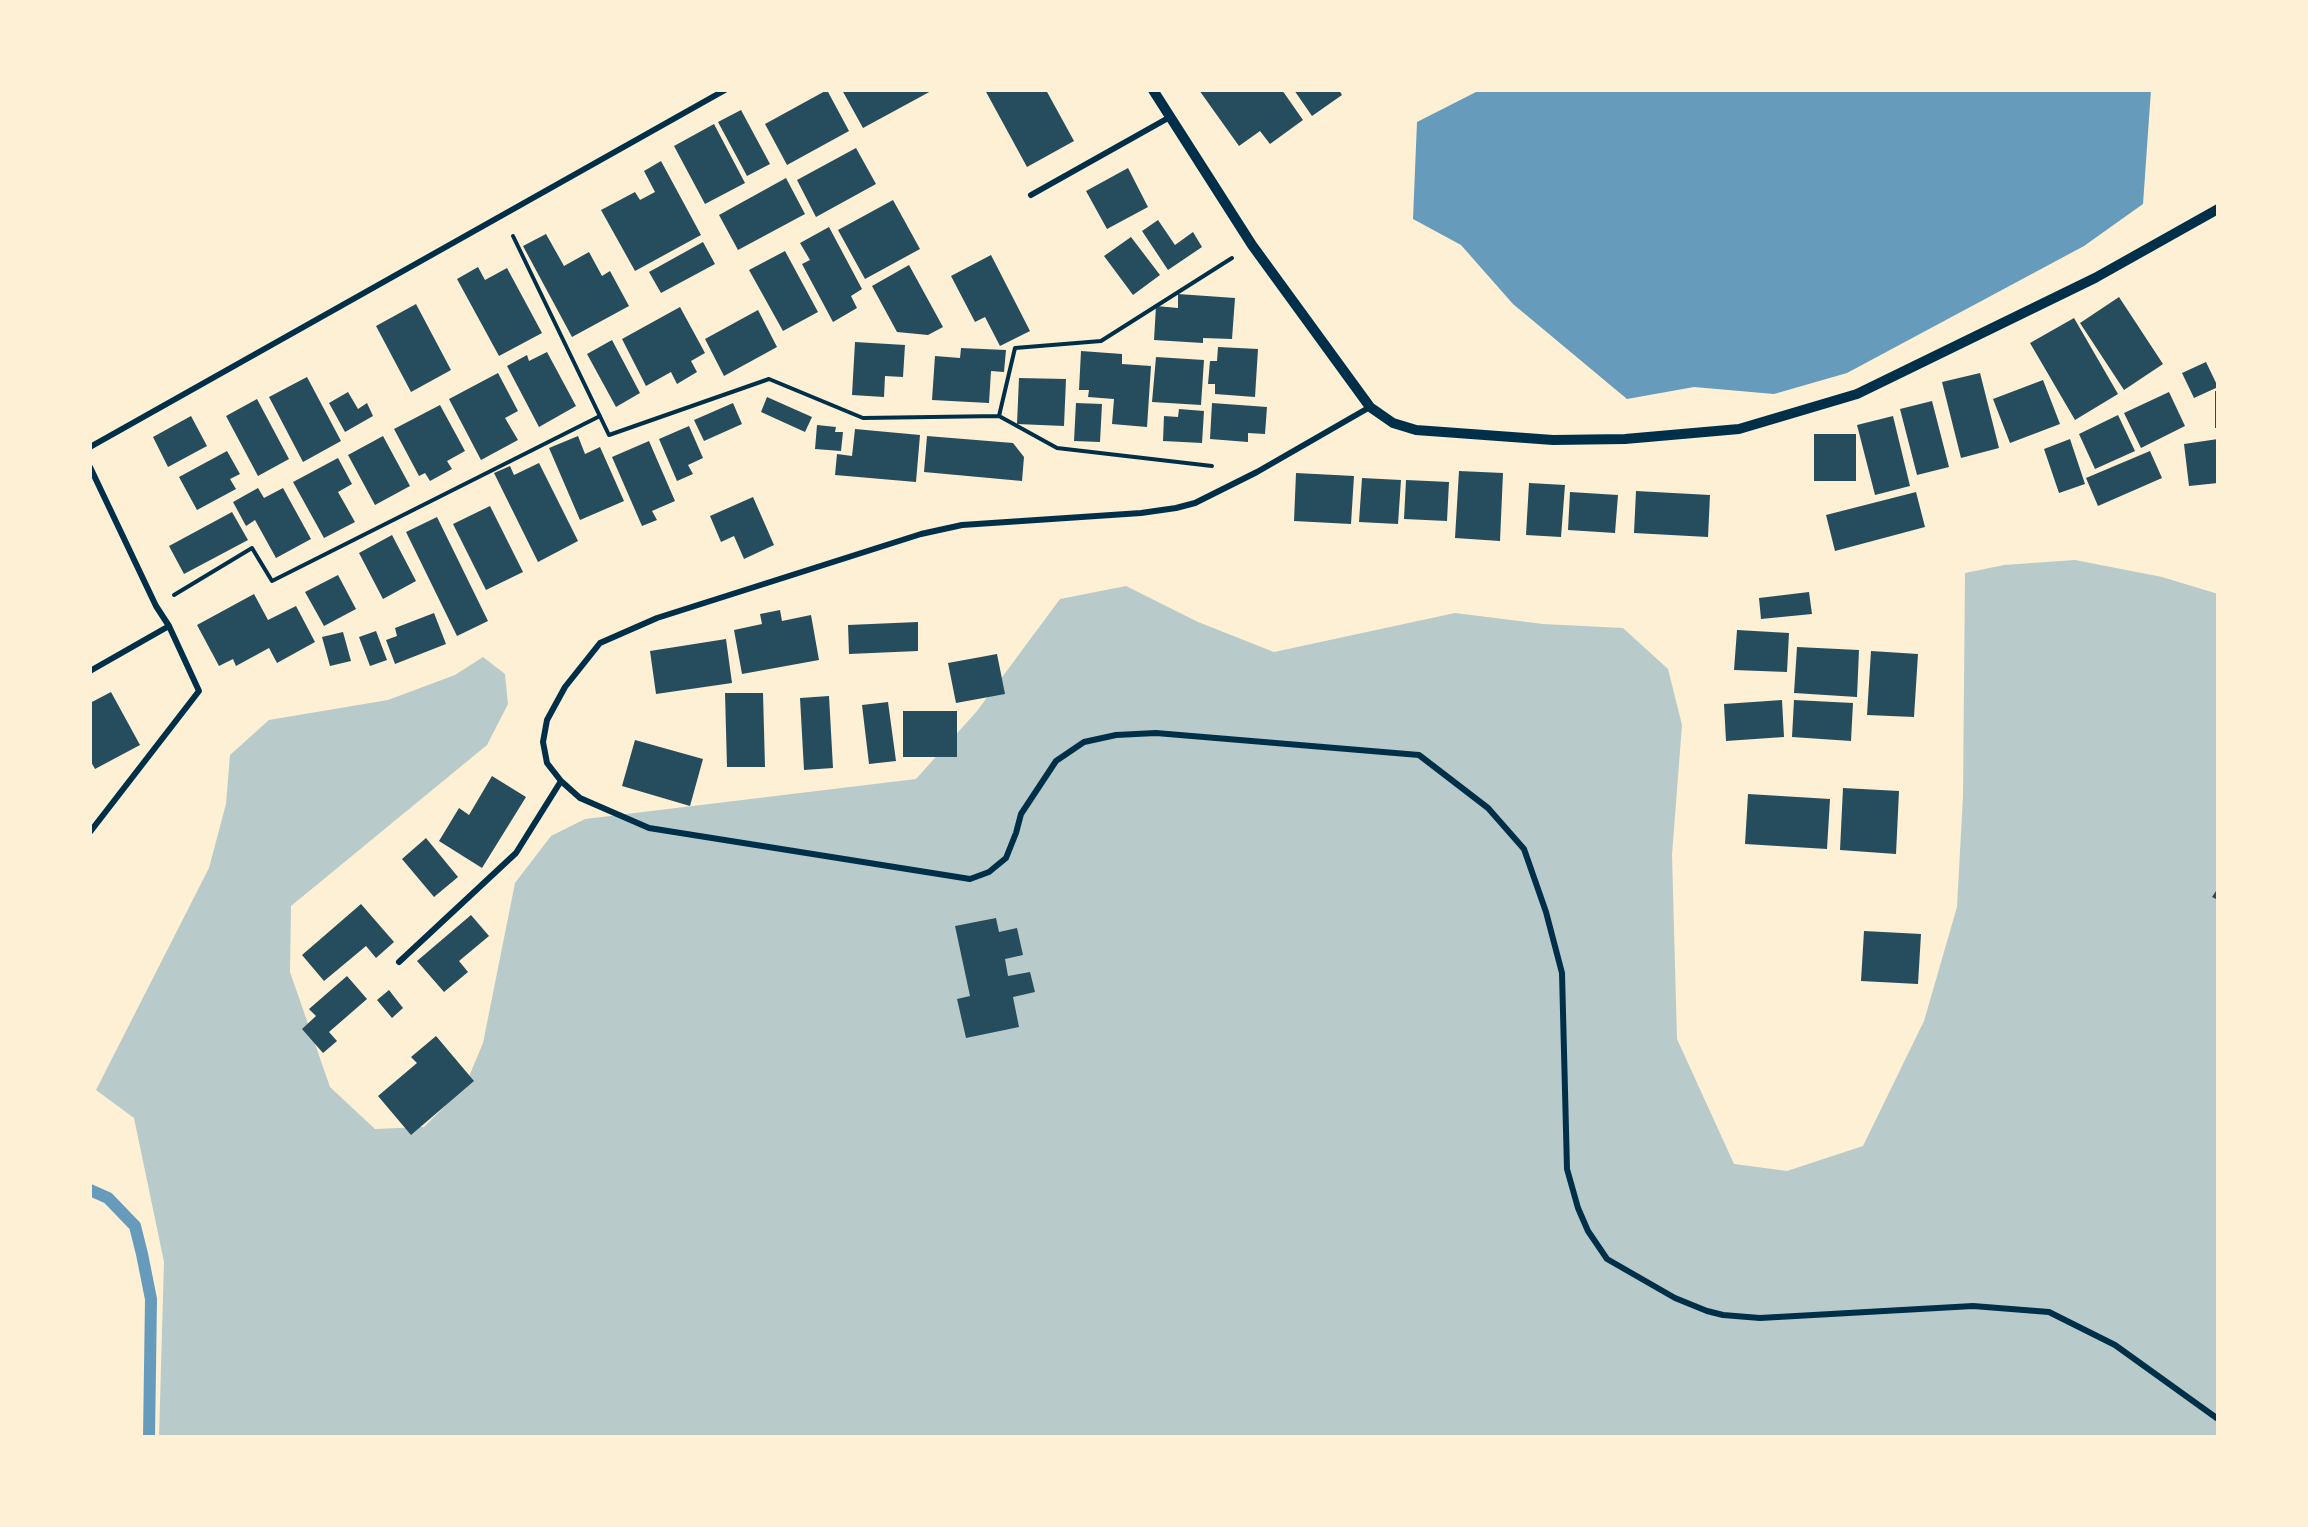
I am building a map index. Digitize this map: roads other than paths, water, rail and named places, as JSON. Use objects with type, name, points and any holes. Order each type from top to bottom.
[{"type":"street","points":[[90,447],[725,90]]},
{"type":"street","points":[[1153,90],[1252,245],[1370,407],[1393,423],[1416,430],[1553,440],[1625,439],[1739,429],[1857,394],[2096,278],[2218,209]]},
{"type":"street","points":[[1031,195],[1170,117]]},
{"type":"street","points":[[1370,407],[1257,472],[1195,503],[1141,513],[962,525],[921,534],[657,618],[600,643],[565,687],[547,720],[543,742],[547,763],[561,781],[580,798],[650,828],[970,879],[989,872],[1006,858],[1021,814],[1056,761],[1084,742],[1116,735],[1156,733],[1419,755],[1488,808],[1524,849],[1546,912],[1562,973],[1567,1168],[1578,1208],[1588,1231],[1607,1259],[1675,1298],[1723,1315],[1760,1318],[1973,1306],[2049,1312],[2115,1345],[2218,1419]]},
{"type":"street","points":[[90,467],[199,691],[90,832]]},
{"type":"street","points":[[90,671],[169,626]]},
{"type":"street","points":[[399,962],[516,853],[561,781]]},
{"type":"water","points":[[1480,90],[2151,90],[2143,204],[2084,246],[1847,373],[1774,394],[1694,387],[1627,399],[1513,304],[1461,245],[1413,219],[1417,122]]},
{"type":"waterway","points":[[90,1190],[108,1198],[135,1226],[142,1254],[151,1299],[149,1437]]}]
